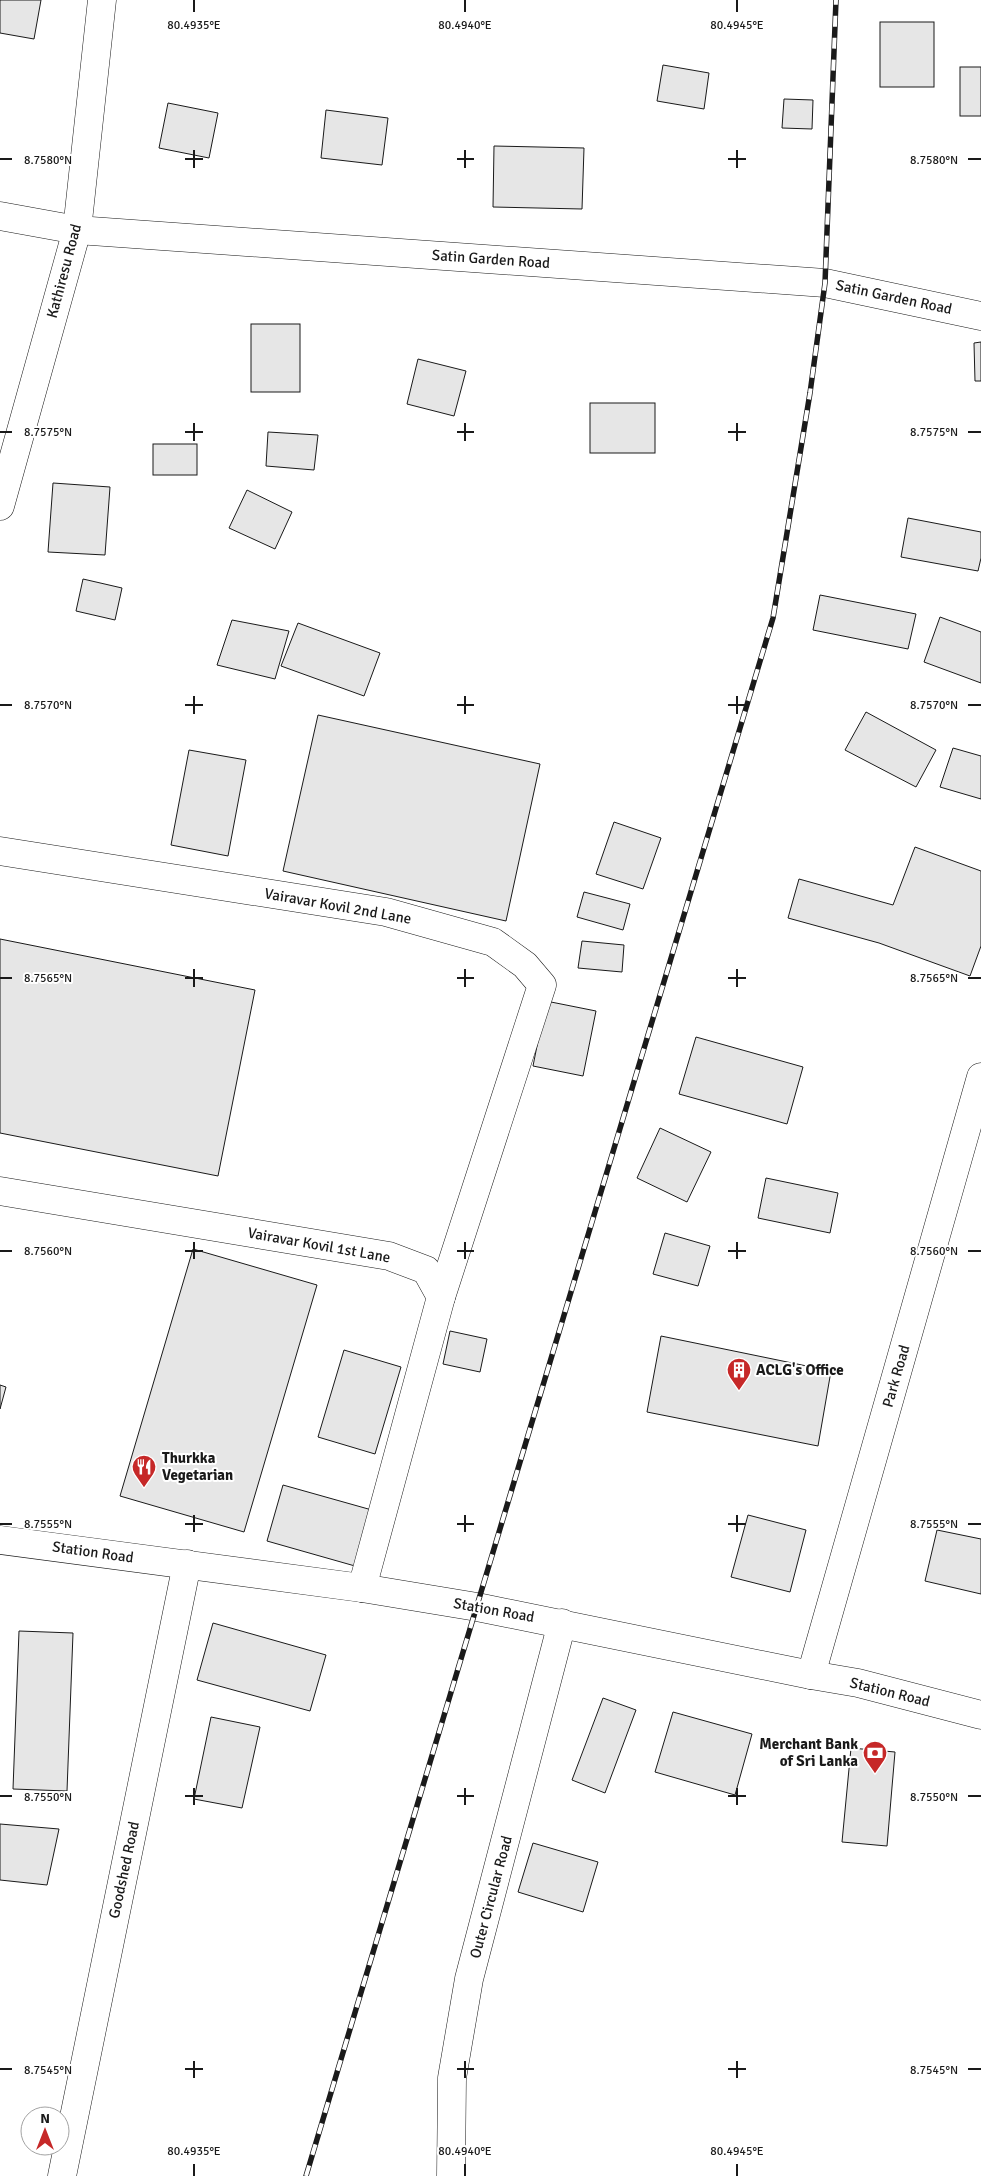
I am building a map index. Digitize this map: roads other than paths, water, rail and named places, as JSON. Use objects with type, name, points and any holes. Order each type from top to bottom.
[{"type":"street","name":"Kathiresu Road","points":[[0,506],[77,230],[102,0]]},
{"type":"street","name":"Satin Garden Road","points":[[0,216],[77,230],[825,282],[981,316]]},
{"type":"street","name":"Vairavar Kovil 2nd Lane","points":[[0,851],[386,912],[493,942],[525,965],[542,986],[441,1297]]},
{"type":"street","name":"Park Road","points":[[811,1675],[981,1077]]},
{"type":"street","name":"Vairavar Kovil 1st Lane","points":[[0,1191],[389,1256],[426,1270],[441,1297]]},
{"type":"street","points":[[362,1588],[441,1297]]},
{"type":"street","name":"Station Road","points":[[0,1540],[362,1588],[562,1623],[858,1683],[981,1715]]},
{"type":"street","name":"Goodshed Road","points":[[62,2176],[187,1564]]},
{"type":"street","name":"Outer Circular Road","points":[[451,2176],[452,2078],[469,1979],[562,1623]]},
{"type":"railway","points":[[306,2176],[773,618],[810,393],[825,283],[836,0]]},
{"type":"place","name":"ACLG's Office","points":[[739,1391]]},
{"type":"place","name":"Thurkka Vegetarian","points":[[144,1488]]},
{"type":"place","name":"Merchant Bank of Sri Lanka","points":[[875,1774]]}]
